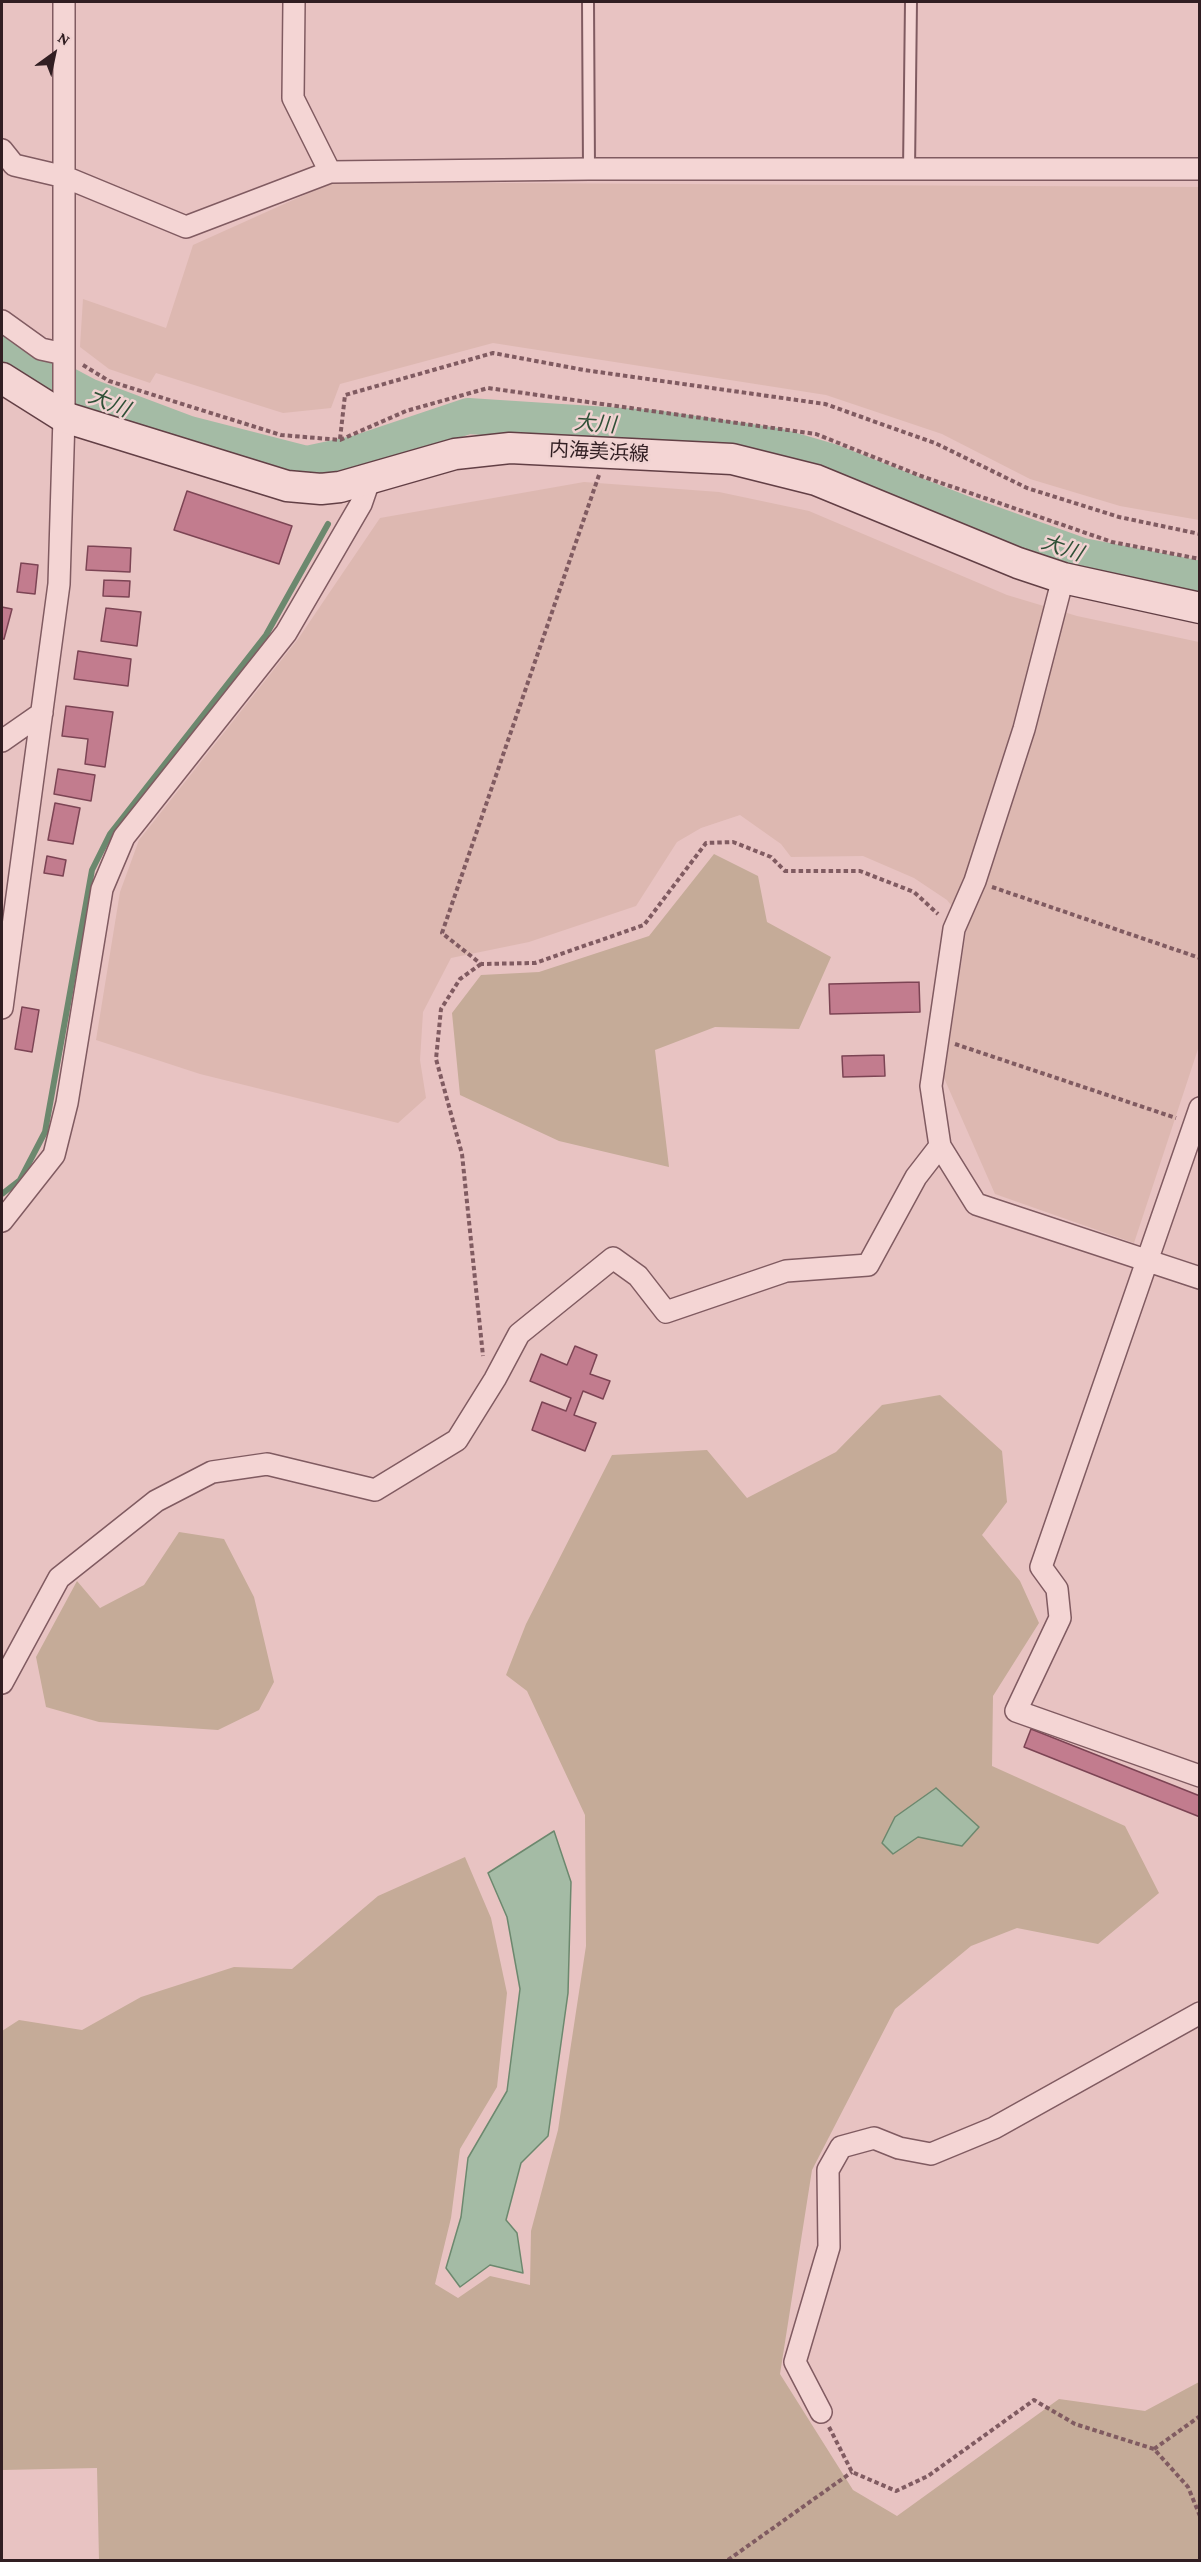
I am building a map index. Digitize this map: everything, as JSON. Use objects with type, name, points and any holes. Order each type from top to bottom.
[{"type":"main road","name":"内海美浜線","points":[[2,378],[64,409],[287,486],[321,489],[340,487],[455,454],[499,449],[732,459],[816,480],[1007,559],[1064,578],[1200,608]]},
{"type":"street","points":[[2,1008],[59,584],[64,409],[64,2]]},
{"type":"street","points":[[294,2],[293,98],[330,171]]},
{"type":"street","points":[[2,150],[14,165],[65,177],[186,227],[330,171],[1200,169]]},
{"type":"street","points":[[2,321],[41,349],[64,360]]},
{"type":"street","points":[[2,1221],[54,1155],[67,1103],[102,889],[124,837],[286,633],[361,504],[370,478]]},
{"type":"street","points":[[1064,578],[1024,729],[975,881],[954,929],[931,1086],[940,1146],[976,1204],[1200,1278]]},
{"type":"street","points":[[2,741],[42,713]]},
{"type":"street","points":[[1197,1117],[1041,1567],[1057,1589],[1060,1618],[1016,1711],[1200,1776]]},
{"type":"street","points":[[2,1683],[8,1655],[58,1578],[156,1501],[212,1472],[267,1464],[375,1490],[457,1440],[495,1379],[519,1334],[613,1258],[638,1276],[666,1312],[786,1271],[868,1265],[916,1177],[940,1146]]},
{"type":"street","points":[[821,2412],[795,2362],[829,2247],[828,2170],[841,2147],[874,2138],[898,2148],[931,2154],[994,2128],[1200,2013]]},
{"type":"lane","points":[[588,2],[589,169]]},
{"type":"lane","points":[[909,170],[911,2]]},
{"type":"path","points":[[340,440],[345,395],[493,353],[584,370],[825,404],[935,443],[1027,488],[1119,517],[1200,534]]},
{"type":"path","points":[[481,964],[442,933],[607,452]]},
{"type":"path","points":[[495,1379],[484,1368],[462,1154],[436,1059],[441,1009],[460,979],[481,964],[535,963],[644,925],[706,843],[733,842],[771,857],[785,872],[860,870],[914,892],[954,929]]},
{"type":"path","points":[[975,881],[1200,958]]},
{"type":"path","points":[[938,1038],[1197,1117]]},
{"type":"path","points":[[821,2412],[852,2472],[896,2491],[928,2476],[1034,2400],[1075,2424],[1154,2449],[1188,2487],[1200,2516]]},
{"type":"path","points":[[1154,2449],[1200,2416]]},
{"type":"path","points":[[728,2560],[852,2472]]},
{"type":"shaded area","points":[[333,182],[1199,187],[1199,520],[1120,506],[1030,479],[942,434],[826,395],[493,343],[340,384],[331,408],[283,413],[156,373],[150,383],[109,369],[80,347],[83,299],[166,328],[193,245]]},
{"type":"shaded area","points":[[584,482],[719,492],[809,511],[1007,595],[1077,616],[1199,642],[1199,1046],[1134,1243],[995,1194],[944,1078],[967,925],[947,900],[914,878],[863,856],[791,857],[781,844],[740,815],[701,828],[677,842],[636,906],[529,942],[451,958],[423,1012],[420,1060],[426,1098],[398,1123],[200,1074],[96,1040],[120,892],[139,840],[298,639],[380,518]]},
{"type":"shaded area","points":[[714,854],[758,876],[767,922],[831,957],[799,1029],[715,1027],[655,1050],[669,1167],[559,1141],[460,1095],[452,1013],[481,975],[539,972],[649,936]]},
{"type":"shaded area","points":[[940,1395],[1002,1451],[1007,1502],[982,1535],[1020,1581],[1039,1623],[993,1696],[992,1766],[1125,1826],[1159,1893],[1098,1944],[1017,1928],[971,1946],[895,2009],[812,2170],[780,2374],[853,2490],[897,2516],[1059,2399],[1145,2411],[1199,2382],[1199,2560],[99,2560],[97,2468],[2,2470],[2,2031],[19,2020],[82,2030],[141,1997],[234,1967],[292,1969],[378,1896],[465,1857],[491,1918],[507,1993],[497,2087],[460,2149],[451,2218],[435,2284],[458,2298],[490,2276],[530,2285],[531,2231],[558,2130],[586,1946],[585,1815],[527,1691],[506,1675],[526,1624],[612,1455],[707,1450],[747,1498],[836,1452],[882,1405]]},
{"type":"shaded area","points":[[179,1532],[224,1539],[254,1597],[274,1682],[259,1710],[218,1730],[99,1722],[46,1707],[36,1657],[77,1581],[100,1608],[144,1585]]},
{"type":"shaded area","points":[[936,1788],[979,1827],[962,1846],[918,1837],[893,1854],[882,1843],[895,1817]]},
{"type":"shaded area","points":[[554,1831],[571,1882],[568,1993],[548,2136],[521,2163],[506,2220],[517,2233],[523,2273],[490,2265],[460,2287],[446,2268],[461,2217],[468,2158],[507,2091],[520,1989],[507,1917],[488,1873]]},
{"type":"building","points":[[187,491],[292,526],[279,564],[174,530]]},
{"type":"building","points":[[88,546],[131,548],[130,572],[86,570]]},
{"type":"building","points":[[21,563],[38,565],[35,594],[17,592]]},
{"type":"building","points":[[104,580],[130,581],[129,597],[103,596]]},
{"type":"building","points":[[2,607],[12,609],[4,639],[2,639]]},
{"type":"building","points":[[106,608],[141,612],[137,646],[101,641]]},
{"type":"building","points":[[78,651],[131,659],[128,686],[74,679]]},
{"type":"building","points":[[66,706],[113,712],[105,767],[85,764],[88,739],[62,736]]},
{"type":"building","points":[[58,769],[95,775],[91,801],[54,794]]},
{"type":"building","points":[[55,803],[80,808],[73,844],[48,840]]},
{"type":"building","points":[[47,856],[66,860],[63,876],[44,873]]},
{"type":"building","points":[[919,982],[920,1012],[830,1014],[829,984]]},
{"type":"building","points":[[22,1007],[39,1010],[32,1052],[15,1049]]},
{"type":"building","points":[[884,1055],[885,1076],[843,1077],[842,1056]]},
{"type":"building","points":[[575,1346],[597,1355],[590,1374],[610,1381],[603,1399],[583,1391],[574,1415],[596,1423],[585,1451],[532,1430],[542,1402],[566,1411],[571,1398],[530,1381],[541,1354],[567,1365]]},
{"type":"building","points":[[1031,1729],[1200,1796],[1200,1817],[1024,1747]]},
{"type":"waterway","name":"大川","points":[[2,343],[45,373],[88,396],[189,434],[306,464],[358,453],[468,416],[654,428],[777,446],[829,461],[967,515],[1082,556],[1200,579]]},
{"type":"waterway","points":[[2,1194],[20,1180],[45,1132],[92,870],[110,834],[266,635],[328,524]]}]
